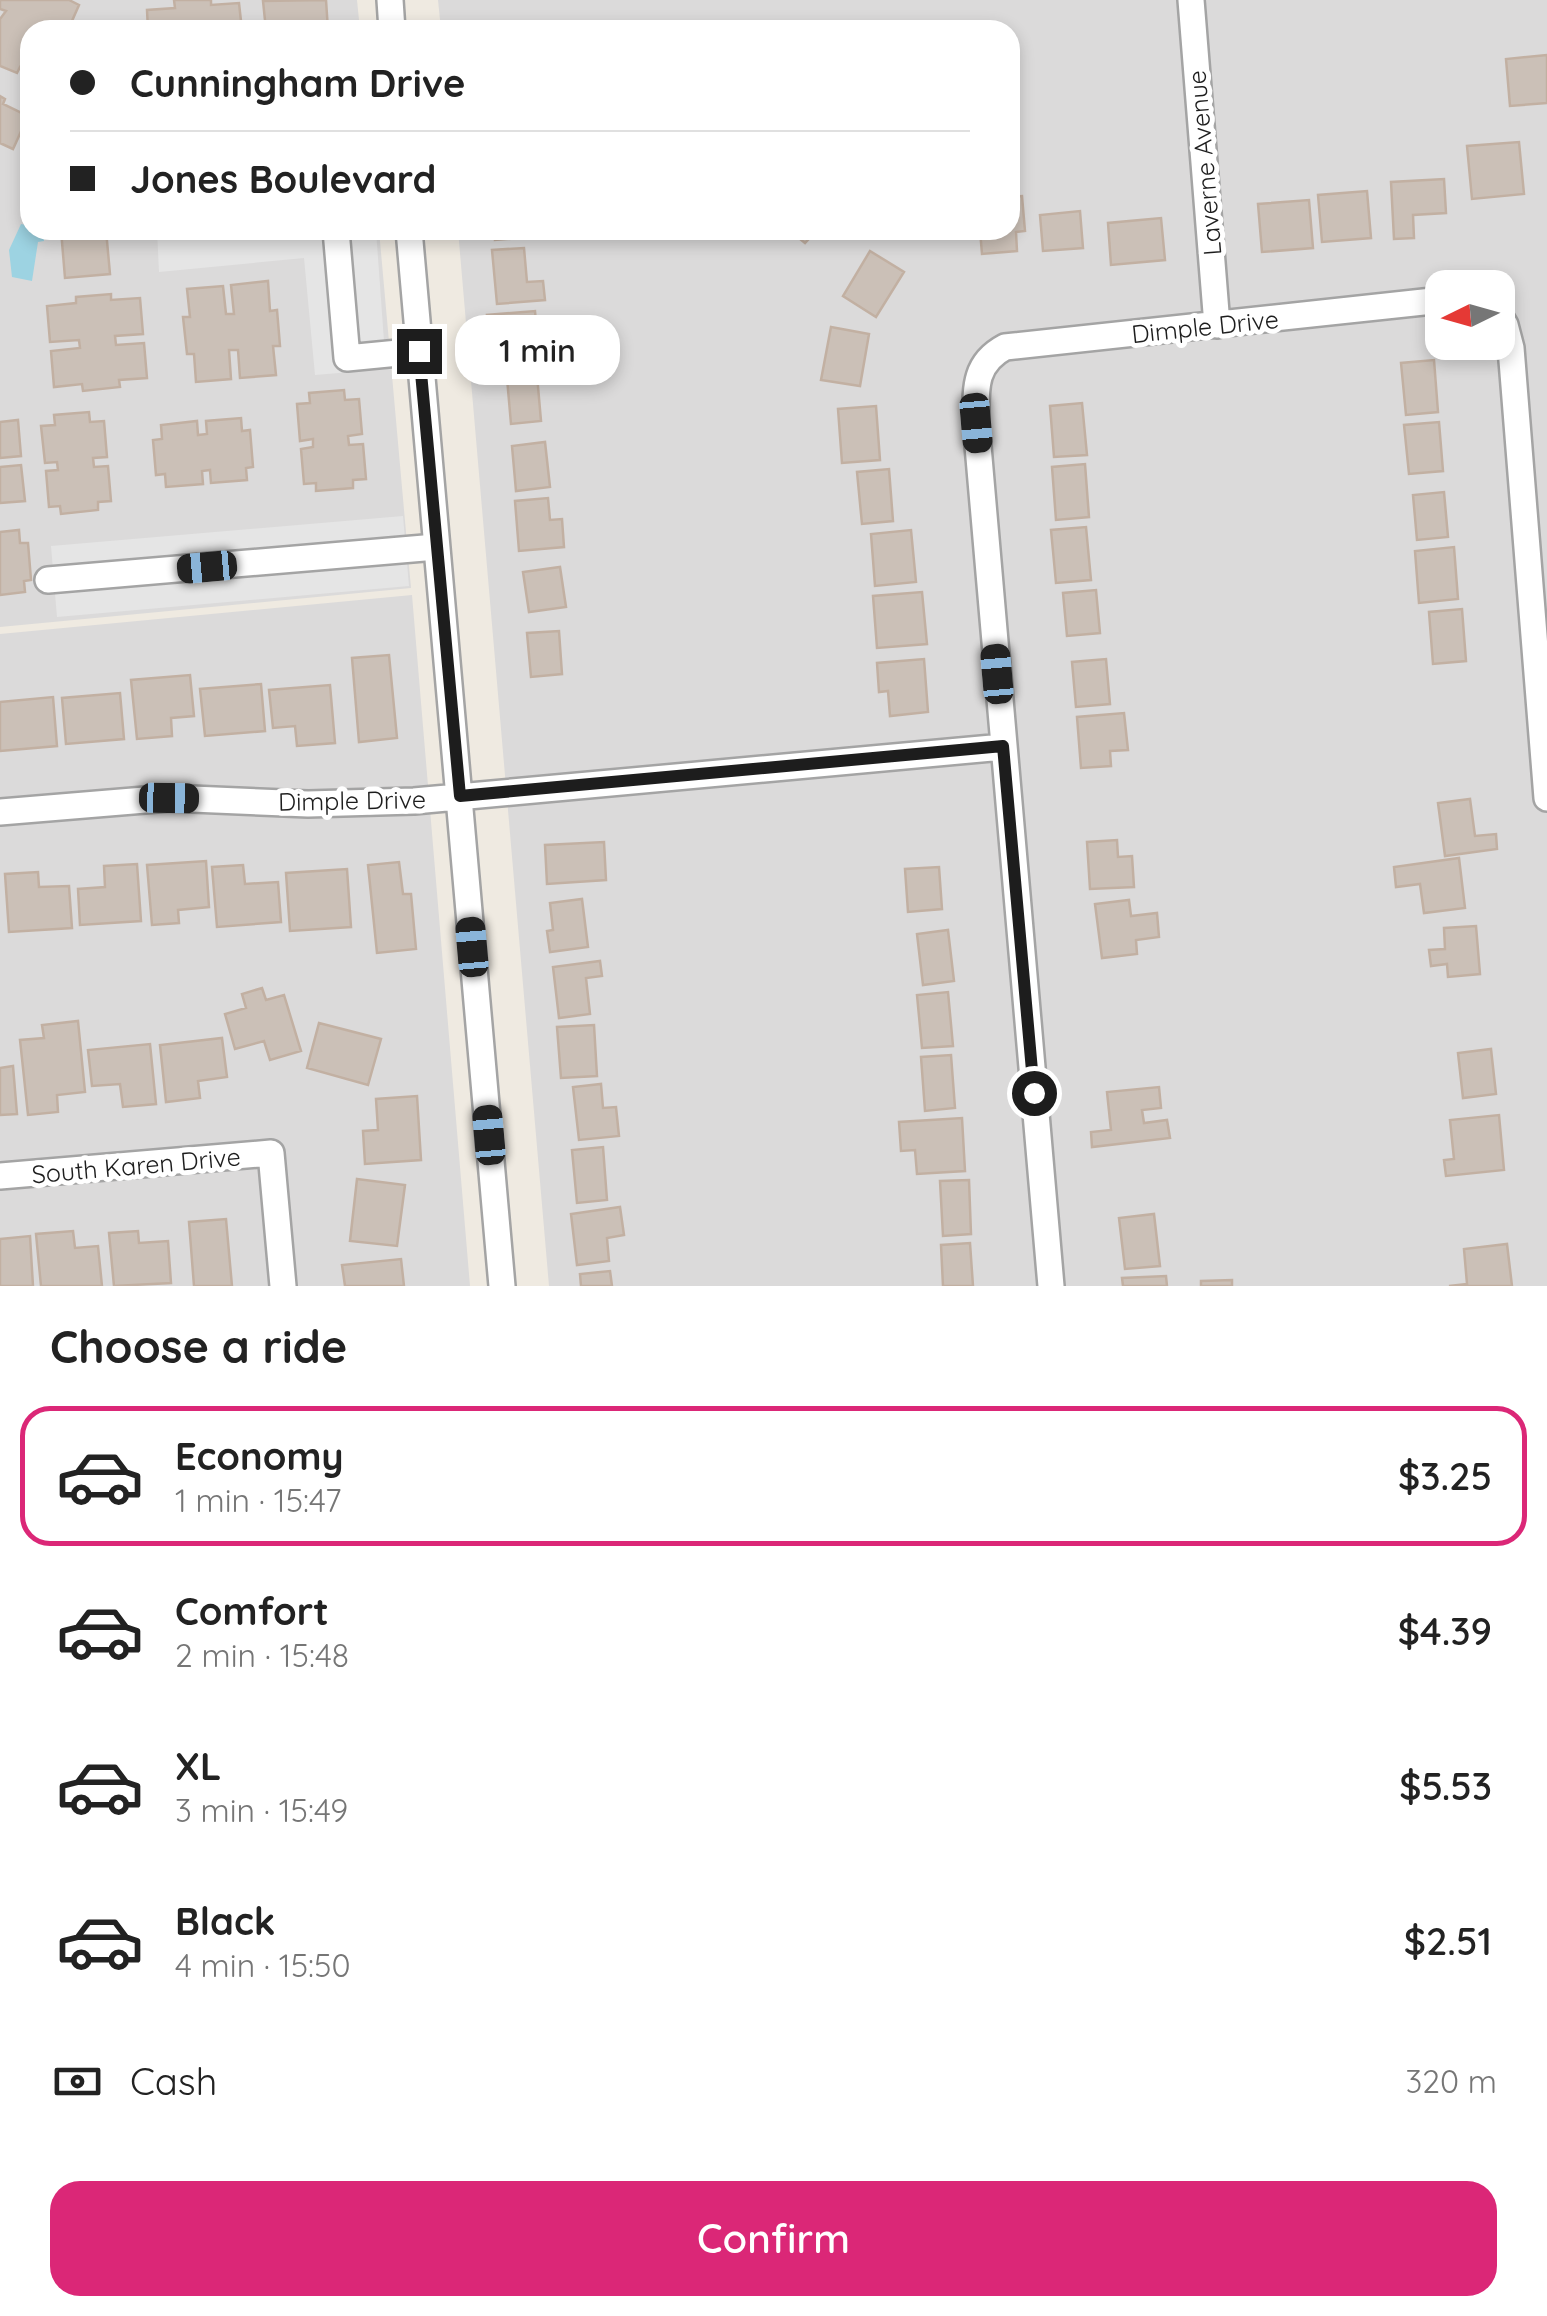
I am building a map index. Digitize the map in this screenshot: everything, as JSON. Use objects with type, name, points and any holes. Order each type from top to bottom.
[{"type":"street","name":"Laverne Avenue","points":[[1191,0],[1217,326]]},
{"type":"street","points":[[337,240],[347,358],[419,351]]},
{"type":"street","points":[[410,240],[502,1286]]},
{"type":"street","name":"Dimple Drive","points":[[0,812],[169,798],[308,804],[460,796],[1003,746],[976,423],[978,372],[984,362],[1005,347],[1425,302]]},
{"type":"street","points":[[1512,360],[1547,798]]},
{"type":"street","points":[[48,580],[436,548]]},
{"type":"street","points":[[1003,746],[1050,1286]]},
{"type":"street","name":"South Karen Drive","points":[[0,1176],[271,1153],[283,1286]]},
{"type":"shaded area","points":[[0,0],[357,0],[359,20],[20,20],[20,240],[380,240],[411,588],[0,627]]},
{"type":"shaded area","points":[[438,0],[1547,0],[1547,1286],[549,1286],[459,240],[1020,240],[1020,20],[440,20]]},
{"type":"shaded area","points":[[157,240],[377,240],[386,369],[315,375],[304,258],[159,272]]},
{"type":"shaded area","points":[[403,516],[409,586],[57,617],[51,546]]},
{"type":"shaded area","points":[[412,595],[470,1286],[0,1286],[0,634]]},
{"type":"water","points":[[20,226],[20,240],[44,240],[38,242],[32,281],[12,277],[9,250]]},
{"type":"building","points":[[0,0],[69,0],[79,5],[72,20],[20,20],[17,73],[0,66],[0,19],[6,11],[0,9]]},
{"type":"building","points":[[174,0],[211,0],[211,5],[239,3],[241,20],[148,20],[147,10],[175,8]]},
{"type":"building","points":[[326,0],[327,20],[265,20],[263,1]]},
{"type":"building","points":[[1547,55],[1547,103],[1510,106],[1506,59]]},
{"type":"building","points":[[0,96],[5,99],[3,104],[20,112],[20,134],[13,149],[0,143]]},
{"type":"building","points":[[1519,142],[1524,194],[1472,199],[1467,146]]},
{"type":"building","points":[[1444,179],[1446,213],[1413,215],[1414,238],[1394,239],[1391,182]]},
{"type":"building","points":[[1367,191],[1371,238],[1322,242],[1318,195]]},
{"type":"building","points":[[1020,196],[1025,231],[1020,232]]},
{"type":"building","points":[[1309,200],[1313,248],[1262,252],[1258,204]]},
{"type":"building","points":[[1080,211],[1083,248],[1043,251],[1040,215]]},
{"type":"building","points":[[1161,218],[1165,260],[1111,265],[1108,223]]},
{"type":"building","points":[[62,240],[107,240],[110,274],[65,278]]},
{"type":"building","points":[[981,240],[1016,240],[1017,251],[982,254]]},
{"type":"building","points":[[524,248],[527,282],[543,281],[545,300],[497,304],[492,250]]},
{"type":"building","points":[[870,251],[904,272],[876,317],[843,296]]},
{"type":"building","points":[[268,281],[270,311],[277,310],[280,346],[273,346],[276,375],[240,378],[238,350],[229,350],[231,379],[196,382],[194,354],[187,354],[183,317],[190,317],[187,289],[223,286],[226,314],[234,314],[231,285]]},
{"type":"building","points":[[111,294],[111,300],[140,298],[143,334],[115,336],[116,345],[144,343],[147,378],[119,380],[120,387],[83,391],[82,384],[54,387],[51,351],[80,348],[79,340],[50,342],[47,306],[76,303],[76,297]]},
{"type":"building","points":[[535,311],[539,357],[491,361],[487,315]]},
{"type":"building","points":[[831,327],[869,334],[860,386],[821,380]]},
{"type":"building","points":[[1434,360],[1438,412],[1406,415],[1401,363]]},
{"type":"building","points":[[537,375],[541,421],[511,424],[507,378]]},
{"type":"building","points":[[344,390],[345,400],[359,399],[362,434],[348,436],[349,445],[363,444],[366,479],[353,480],[353,488],[316,491],[316,483],[304,484],[301,449],[313,447],[313,439],[300,441],[297,404],[310,403],[309,393]]},
{"type":"building","points":[[1082,403],[1087,455],[1054,457],[1050,406]]},
{"type":"building","points":[[876,406],[880,460],[842,463],[838,409]]},
{"type":"building","points":[[89,412],[90,422],[104,421],[107,457],[93,458],[94,467],[108,466],[111,501],[98,502],[98,510],[61,514],[60,506],[49,507],[46,471],[58,470],[57,462],[45,463],[41,426],[55,425],[54,415]]},
{"type":"building","points":[[241,418],[242,431],[250,430],[253,467],[246,468],[247,480],[211,483],[210,470],[202,471],[203,484],[166,487],[165,474],[156,475],[153,440],[162,439],[161,425],[197,421],[198,435],[207,434],[206,421]]},
{"type":"building","points":[[18,420],[21,456],[0,458],[0,422]]},
{"type":"building","points":[[1439,422],[1443,471],[1409,474],[1404,425]]},
{"type":"building","points":[[545,442],[550,487],[516,491],[512,446]]},
{"type":"building","points":[[1085,464],[1089,517],[1056,520],[1052,467]]},
{"type":"building","points":[[21,465],[25,501],[0,503],[0,467]]},
{"type":"building","points":[[889,469],[893,521],[862,524],[857,472]]},
{"type":"building","points":[[1444,492],[1448,537],[1417,540],[1413,495]]},
{"type":"building","points":[[548,498],[550,520],[562,519],[564,547],[519,551],[515,501]]},
{"type":"building","points":[[1086,527],[1091,580],[1056,583],[1051,530]]},
{"type":"building","points":[[19,530],[20,543],[28,543],[31,580],[24,581],[25,592],[0,595],[0,532]]},
{"type":"building","points":[[911,530],[916,582],[875,586],[871,534]]},
{"type":"building","points":[[1454,547],[1458,599],[1419,603],[1415,551]]},
{"type":"building","points":[[560,567],[566,607],[529,612],[523,572]]},
{"type":"building","points":[[1096,590],[1100,633],[1067,636],[1063,593]]},
{"type":"building","points":[[922,592],[927,644],[877,648],[873,596]]},
{"type":"building","points":[[1462,609],[1466,661],[1433,664],[1429,612]]},
{"type":"building","points":[[559,631],[562,674],[531,677],[527,633]]},
{"type":"building","points":[[389,655],[397,738],[359,742],[352,658]]},
{"type":"building","points":[[924,659],[928,712],[890,716],[888,691],[879,692],[877,663]]},
{"type":"building","points":[[1106,659],[1110,704],[1076,707],[1072,662]]},
{"type":"building","points":[[190,675],[194,716],[171,718],[172,736],[137,739],[131,680]]},
{"type":"building","points":[[261,684],[265,731],[205,736],[200,689]]},
{"type":"building","points":[[330,685],[335,743],[297,746],[295,726],[273,728],[269,690]]},
{"type":"building","points":[[120,693],[124,739],[66,744],[62,698]]},
{"type":"building","points":[[53,697],[57,746],[0,751],[0,702]]},
{"type":"building","points":[[1124,713],[1128,750],[1110,751],[1111,766],[1081,768],[1077,717]]},
{"type":"building","points":[[1470,799],[1475,836],[1496,834],[1497,849],[1445,856],[1438,803]]},
{"type":"building","points":[[1117,840],[1118,857],[1132,856],[1134,887],[1090,889],[1087,842]]},
{"type":"building","points":[[604,842],[606,880],[547,884],[545,845]]},
{"type":"building","points":[[1459,858],[1465,908],[1424,913],[1420,884],[1396,887],[1394,867]]},
{"type":"building","points":[[206,861],[209,907],[178,910],[179,923],[152,925],[147,865]]},
{"type":"building","points":[[399,862],[403,894],[411,894],[416,949],[377,953],[368,865]]},
{"type":"building","points":[[137,864],[141,921],[80,925],[78,889],[105,887],[104,866]]},
{"type":"building","points":[[243,865],[245,884],[278,882],[281,922],[217,927],[212,867]]},
{"type":"building","points":[[939,867],[942,909],[908,912],[905,869]]},
{"type":"building","points":[[347,869],[351,927],[290,931],[286,873]]},
{"type":"building","points":[[38,872],[39,887],[69,886],[72,928],[9,932],[5,874]]},
{"type":"building","points":[[582,899],[588,947],[550,952],[550,903]]},
{"type":"building","points":[[1129,900],[1131,916],[1157,913],[1159,937],[1136,940],[1137,954],[1102,958],[1095,904]]},
{"type":"building","points":[[1476,926],[1480,974],[1448,977],[1447,964],[1431,966],[1429,950],[1445,949],[1444,928]]},
{"type":"building","points":[[948,930],[954,981],[923,985],[917,934]]},
{"type":"building","points":[[600,961],[602,976],[586,978],[590,1014],[559,1018],[553,967]]},
{"type":"building","points":[[262,988],[266,1000],[284,995],[301,1051],[270,1060],[264,1041],[235,1049],[225,1014],[246,1008],[242,994]]},
{"type":"building","points":[[948,992],[953,1046],[922,1048],[917,995]]},
{"type":"building","points":[[78,1021],[85,1092],[57,1095],[58,1112],[28,1115],[20,1040],[44,1038],[42,1025]]},
{"type":"building","points":[[319,1023],[381,1039],[368,1085],[307,1068]]},
{"type":"building","points":[[594,1025],[597,1076],[561,1078],[557,1027]]},
{"type":"building","points":[[222,1038],[227,1077],[198,1081],[200,1098],[166,1102],[160,1045]]},
{"type":"building","points":[[150,1044],[156,1104],[123,1107],[120,1084],[92,1086],[88,1050]]},
{"type":"building","points":[[1491,1049],[1496,1094],[1463,1098],[1458,1053]]},
{"type":"building","points":[[951,1055],[955,1108],[925,1111],[921,1057]]},
{"type":"building","points":[[13,1066],[17,1114],[0,1115],[0,1068]]},
{"type":"building","points":[[601,1084],[603,1108],[616,1107],[619,1136],[579,1140],[573,1087]]},
{"type":"building","points":[[1159,1087],[1161,1108],[1142,1110],[1144,1123],[1167,1120],[1170,1138],[1092,1147],[1091,1132],[1111,1130],[1107,1092]]},
{"type":"building","points":[[417,1096],[421,1160],[365,1164],[363,1131],[378,1130],[376,1099]]},
{"type":"building","points":[[1499,1115],[1504,1170],[1446,1176],[1444,1160],[1454,1159],[1450,1120]]},
{"type":"building","points":[[962,1118],[965,1171],[917,1174],[915,1150],[901,1151],[899,1122]]},
{"type":"building","points":[[603,1147],[607,1200],[577,1203],[572,1150]]},
{"type":"building","points":[[357,1179],[405,1185],[397,1246],[350,1241]]},
{"type":"building","points":[[969,1180],[971,1234],[943,1236],[940,1181]]},
{"type":"building","points":[[620,1207],[624,1235],[607,1238],[609,1261],[577,1265],[571,1214]]},
{"type":"building","points":[[1154,1214],[1160,1266],[1125,1269],[1119,1218]]},
{"type":"building","points":[[226,1219],[232,1286],[194,1286],[189,1222]]},
{"type":"building","points":[[73,1231],[75,1248],[98,1246],[102,1286],[41,1286],[36,1234]]},
{"type":"building","points":[[138,1231],[139,1243],[168,1241],[171,1283],[114,1286],[109,1233]]},
{"type":"building","points":[[30,1236],[33,1286],[0,1286],[0,1239]]},
{"type":"building","points":[[970,1243],[973,1286],[943,1286],[941,1245]]},
{"type":"building","points":[[1507,1244],[1512,1286],[1449,1286],[1467,1284],[1464,1249]]},
{"type":"building","points":[[401,1259],[404,1286],[345,1286],[342,1265]]},
{"type":"building","points":[[610,1271],[612,1286],[581,1286],[580,1274]]},
{"type":"building","points":[[1166,1276],[1167,1286],[1123,1286],[1122,1278]]},
{"type":"building","points":[[1232,1280],[1232,1286],[1201,1286],[1201,1281]]},
{"type":"route","points":[[419,351],[460,796],[1003,746],[1034,1093]]}]
